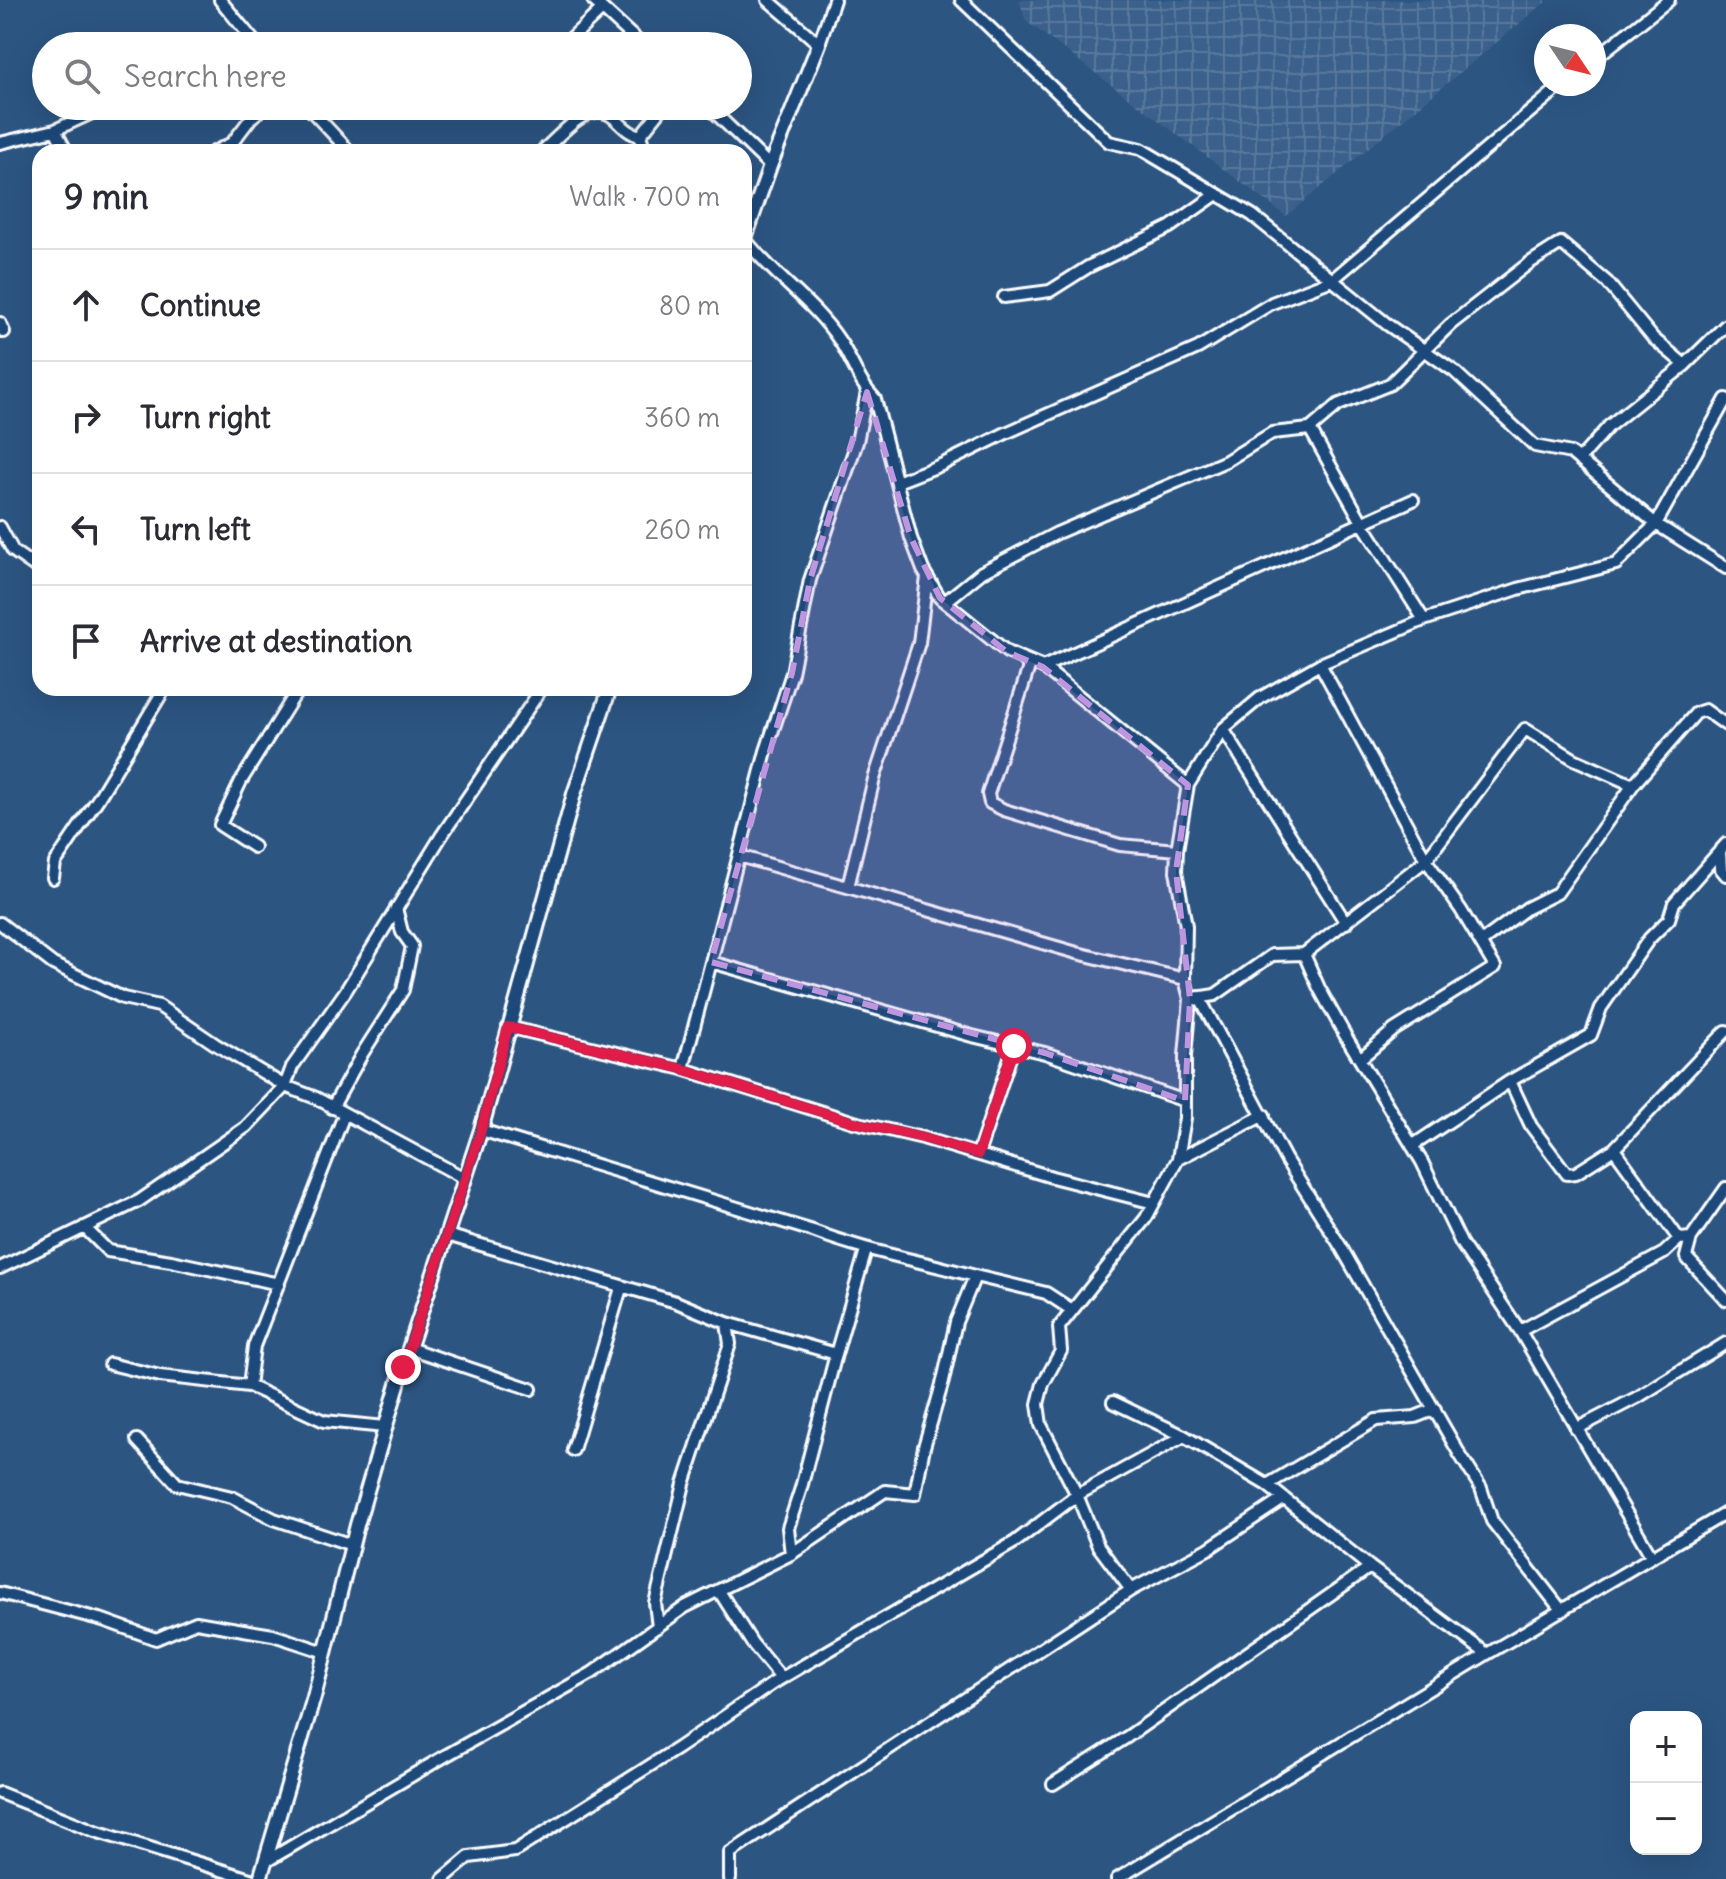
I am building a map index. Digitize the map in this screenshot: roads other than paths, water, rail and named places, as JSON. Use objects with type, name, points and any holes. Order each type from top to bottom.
[{"type":"street","points":[[220,0],[246,32]]},
{"type":"street","points":[[593,0],[627,32]]},
{"type":"street","points":[[768,0],[819,44]]},
{"type":"street","points":[[752,217],[834,0]]},
{"type":"street","points":[[961,0],[1109,142],[1141,149],[1252,215],[1332,280],[1454,371],[1535,446],[1571,453],[1656,524],[1726,568]]},
{"type":"street","points":[[1606,50],[1669,0]]},
{"type":"street","points":[[578,32],[602,9]]},
{"type":"street","points":[[897,482],[1198,348],[1272,303],[1332,280],[1549,96]]},
{"type":"street","points":[[0,143],[55,130],[77,120]]},
{"type":"street","points":[[230,144],[249,120]]},
{"type":"street","points":[[320,120],[343,144]]},
{"type":"street","points":[[549,144],[576,120]]},
{"type":"street","points":[[616,120],[633,135],[640,136]]},
{"type":"street","points":[[640,136],[653,120]]},
{"type":"street","points":[[722,120],[747,144]]},
{"type":"street","points":[[55,130],[63,144]]},
{"type":"street","points":[[640,136],[643,144]]},
{"type":"street","points":[[752,149],[770,166]]},
{"type":"street","points":[[1004,297],[1050,291],[1088,267],[1170,227],[1217,194]]},
{"type":"street","points":[[945,602],[982,572],[1057,533],[1226,461],[1272,433],[1310,429],[1338,405],[1390,384],[1462,315],[1528,264],[1561,243],[1607,282],[1653,338],[1685,365]]},
{"type":"street","points":[[752,249],[806,300],[839,340],[867,392],[875,399],[911,538],[927,577],[945,602],[1007,652],[1043,667],[1188,785]]},
{"type":"street","points":[[1579,460],[1609,426],[1685,365],[1726,325]]},
{"type":"street","points":[[683,1069],[766,751],[792,673],[810,580],[857,442],[867,392]]},
{"type":"street","points":[[1562,1611],[1492,1521],[1481,1488],[1341,1247],[1286,1160],[1264,1115],[1194,998],[1185,979],[1186,926],[1176,871],[1177,850],[1188,785],[1223,729],[1260,698],[1320,664],[1424,620],[1518,589],[1616,564],[1656,524],[1726,399]]},
{"type":"street","points":[[1310,429],[1363,524],[1424,620]]},
{"type":"street","points":[[1043,667],[1413,500]]},
{"type":"street","points":[[0,527],[13,551],[32,564]]},
{"type":"street","points":[[848,887],[874,779],[919,643],[927,577]]},
{"type":"street","points":[[1026,662],[1029,667],[988,794],[990,803],[1120,845],[1177,850]]},
{"type":"street","points":[[1320,664],[1426,860],[1495,967],[1394,1030],[1361,1058]]},
{"type":"street","points":[[53,878],[55,863],[160,696]]},
{"type":"street","points":[[254,847],[220,825],[241,781],[294,696]]},
{"type":"street","points":[[0,1268],[139,1201],[246,1127],[285,1086],[292,1067],[345,992],[442,835],[537,696]]},
{"type":"street","points":[[260,1879],[385,1427],[481,1130],[574,794],[607,696]]},
{"type":"street","points":[[1481,942],[1527,908],[1557,893],[1633,785],[1700,710],[1705,710],[1726,725]]},
{"type":"street","points":[[1223,729],[1346,923]]},
{"type":"street","points":[[1194,998],[1215,995],[1272,955],[1304,954],[1426,860],[1525,729],[1574,759],[1633,785]]},
{"type":"street","points":[[1723,847],[1721,869],[1726,875]]},
{"type":"street","points":[[1412,1146],[1510,1081],[1591,1035],[1601,1008],[1649,939],[1669,919],[1674,903],[1723,847]]},
{"type":"street","points":[[739,856],[1077,953],[1185,979]]},
{"type":"street","points":[[332,1108],[403,990],[412,946],[402,932],[396,908]]},
{"type":"street","points":[[0,923],[53,964],[123,998],[159,1006],[285,1086],[464,1178]]},
{"type":"street","points":[[1304,954],[1319,988],[1412,1146],[1461,1243],[1520,1331],[1652,1557]]},
{"type":"street","points":[[711,962],[1045,1053],[1185,1101]]},
{"type":"street","points":[[1131,1590],[1098,1546],[1077,1495],[1041,1425],[1038,1404],[1043,1384],[1061,1351],[1059,1327],[1146,1218],[1178,1159],[1185,1101],[1189,1014],[1194,998]]},
{"type":"street","points":[[508,1027],[683,1069],[854,1122],[923,1138],[1052,1177],[1154,1203]]},
{"type":"street","points":[[1510,1081],[1531,1126],[1567,1174],[1576,1173],[1614,1149],[1726,1031]]},
{"type":"street","points":[[978,1154],[1014,1046]]},
{"type":"street","points":[[249,1386],[254,1346],[344,1115]]},
{"type":"street","points":[[1178,1159],[1264,1115]]},
{"type":"street","points":[[481,1130],[866,1250],[911,1258],[1046,1293],[1072,1310]]},
{"type":"street","points":[[1614,1149],[1685,1239],[1686,1257],[1726,1300]]},
{"type":"street","points":[[1520,1331],[1685,1239],[1726,1188]]},
{"type":"street","points":[[84,1227],[108,1251],[279,1284]]},
{"type":"street","points":[[447,1235],[676,1302],[727,1323],[836,1354]]},
{"type":"street","points":[[791,1554],[788,1528],[866,1250]]},
{"type":"street","points":[[265,1862],[592,1673],[685,1607],[791,1554],[885,1491],[915,1494],[956,1322],[975,1276]]},
{"type":"street","points":[[573,1450],[621,1288]]},
{"type":"street","points":[[658,1627],[655,1603],[684,1484],[730,1344],[727,1323]]},
{"type":"street","points":[[1576,1429],[1638,1397],[1726,1343]]},
{"type":"street","points":[[409,1348],[531,1389]]},
{"type":"street","points":[[110,1364],[160,1376],[249,1386],[324,1421],[385,1427]]},
{"type":"street","points":[[1113,1402],[1184,1436],[1267,1485],[1487,1654]]},
{"type":"street","points":[[1267,1485],[1376,1420],[1415,1417],[1435,1409]]},
{"type":"street","points":[[443,1879],[469,1857],[515,1851],[678,1748],[781,1678],[1015,1542],[1077,1495],[1184,1436]]},
{"type":"street","points":[[137,1440],[177,1484],[232,1497],[274,1519],[352,1545]]},
{"type":"street","points":[[730,1879],[730,1853],[1131,1590],[1208,1549],[1283,1499]]},
{"type":"street","points":[[1117,1879],[1726,1513]]},
{"type":"street","points":[[1053,1784],[1127,1737],[1370,1567]]},
{"type":"street","points":[[719,1591],[752,1643],[781,1678]]},
{"type":"street","points":[[0,1593],[103,1620],[156,1639],[196,1622],[273,1635],[325,1652]]},
{"type":"street","points":[[0,1793],[95,1831],[250,1879]]}]
